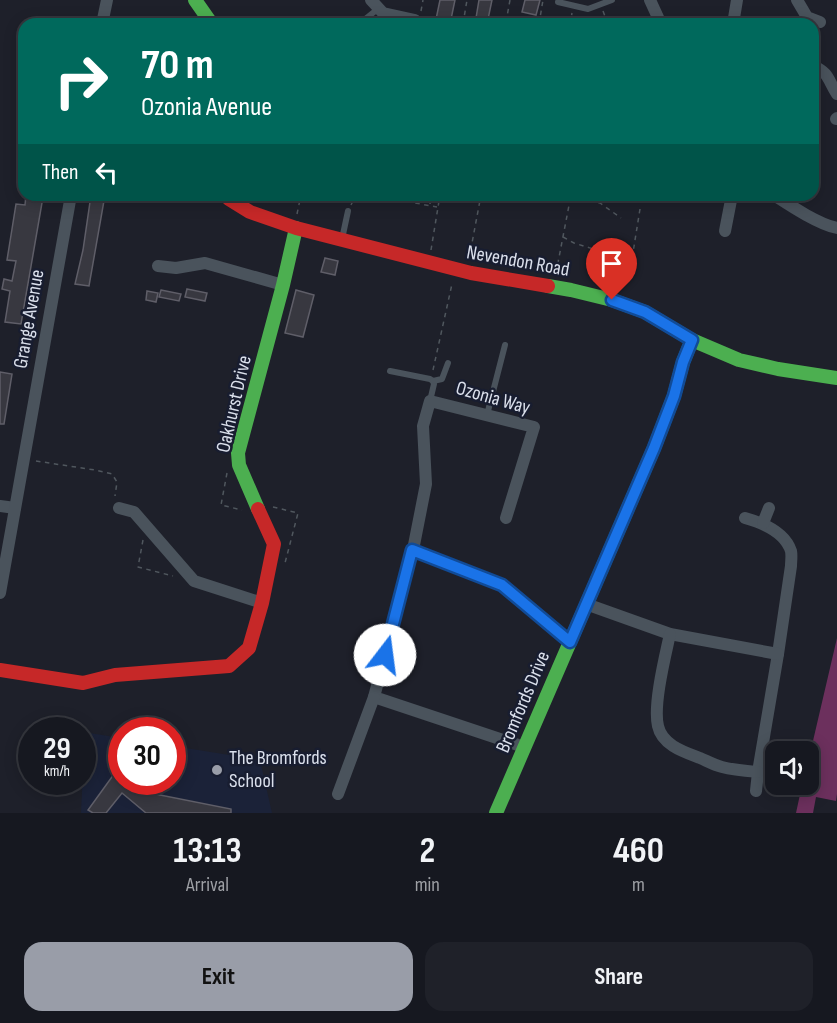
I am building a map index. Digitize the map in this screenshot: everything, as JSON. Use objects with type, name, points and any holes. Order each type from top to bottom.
[{"type":"street","points":[[103,18],[107,0]]},
{"type":"street","points":[[195,0],[208,18]]},
{"type":"street","points":[[650,0],[658,18]]},
{"type":"street","points":[[734,18],[737,0]]},
{"type":"street","points":[[797,0],[810,18]]},
{"type":"street","points":[[375,4],[383,13],[406,18]]},
{"type":"street","points":[[819,69],[829,78],[837,94]]},
{"type":"street","name":"Grange Avenue","points":[[0,593],[70,201]]},
{"type":"street","name":"Nevendon Road","points":[[232,201],[250,212],[342,240],[461,271],[571,290],[612,300],[645,312],[692,340],[730,356],[758,365],[837,378]]},
{"type":"street","points":[[725,231],[731,201]]},
{"type":"street","points":[[783,201],[837,228]]},
{"type":"street","name":"Oakhurst Drive","points":[[0,670],[83,683],[115,675],[229,666],[249,648],[262,603],[274,544],[239,465],[238,453],[283,285],[295,227]]},
{"type":"street","points":[[158,266],[176,268],[205,263],[283,285]]},
{"type":"street","name":"Bromfords Drive","points":[[496,813],[654,448],[692,340]]},
{"type":"street","name":"Ozonia Way","points":[[338,794],[374,697],[412,550],[426,484],[423,426],[430,401],[534,427],[506,518]]},
{"type":"street","points":[[0,506],[15,508]]},
{"type":"street","points":[[763,523],[770,507]]},
{"type":"street","points":[[118,508],[134,512],[194,581],[262,603]]},
{"type":"street","points":[[745,518],[763,523],[785,539],[791,552],[791,566],[756,792]]},
{"type":"street","points":[[412,550],[502,585],[570,642]]},
{"type":"street","points":[[586,603],[670,634],[778,654]]},
{"type":"street","points":[[670,634],[657,710],[658,727],[662,734],[674,747],[722,767],[758,772]]},
{"type":"street","points":[[374,697],[524,747]]},
{"type":"lane","points":[[558,2],[588,9],[612,0]]},
{"type":"lane","points":[[364,18],[375,4]]},
{"type":"lane","points":[[342,240],[348,211]]},
{"type":"lane","points":[[487,416],[505,345]]},
{"type":"lane","points":[[390,371],[432,380],[442,379],[448,363]]},
{"type":"lane","points":[[430,401],[434,384],[432,380]]},
{"type":"path","points":[[464,18],[467,0]]},
{"type":"path","points":[[506,18],[510,0]]},
{"type":"path","points":[[540,18],[543,0]]},
{"type":"path","points":[[601,5],[606,18]]},
{"type":"path","points":[[571,18],[573,6]]},
{"type":"path","points":[[295,227],[300,201]]},
{"type":"path","points":[[409,201],[438,207]]},
{"type":"path","points":[[429,205],[430,201]]},
{"type":"path","points":[[429,262],[439,201]]},
{"type":"path","points":[[432,380],[479,201]]},
{"type":"path","points":[[555,280],[570,201]]},
{"type":"path","points":[[592,201],[600,203],[621,218]]},
{"type":"path","points":[[563,237],[631,265],[640,209]]},
{"type":"path","points":[[23,458],[112,474],[117,482],[114,507],[118,508]]},
{"type":"path","points":[[227,473],[221,505],[259,509],[263,504],[298,513],[285,564],[271,560]]},
{"type":"path","points":[[147,526],[138,567],[172,576]]},
{"type":"shaded area","points":[[837,638],[836,801],[816,797],[813,813],[796,813],[800,795],[819,795],[819,741],[813,741]]},
{"type":"shaded area","name":"The Bromfords School","points":[[96,734],[108,736],[108,795],[186,795],[186,748],[260,760],[272,813],[81,813],[82,795],[96,795]]},
{"type":"building","points":[[440,0],[455,0],[451,18],[436,18]]},
{"type":"building","points":[[479,0],[492,0],[488,18],[476,18]]},
{"type":"building","points":[[525,0],[540,0],[536,15],[522,12]]},
{"type":"building","points":[[25,201],[42,201],[21,324],[5,322],[10,291],[2,289],[4,279],[12,281],[16,261],[7,260],[16,204],[25,205]]},
{"type":"building","points":[[104,201],[89,286],[75,284],[91,202]]},
{"type":"building","points":[[325,258],[338,261],[335,275],[321,272]]},
{"type":"building","points":[[187,289],[207,293],[205,301],[185,297]]},
{"type":"building","points":[[161,290],[181,294],[179,301],[159,297]]},
{"type":"building","points":[[296,290],[314,295],[303,337],[285,333]]},
{"type":"building","points":[[147,291],[158,293],[156,302],[146,300]]},
{"type":"building","points":[[0,372],[12,374],[4,424],[0,424]]},
{"type":"building","points":[[108,782],[108,795],[120,795],[106,813],[93,813],[88,810]]},
{"type":"building","points":[[124,795],[160,795],[231,809],[231,813],[146,813]]},
{"type":"traffic: fast","points":[[195,0],[208,18]]},
{"type":"traffic: fast","points":[[258,509],[239,465],[238,453],[296,228]]},
{"type":"traffic: fast","points":[[548,286],[612,300],[645,312],[692,340],[739,360],[778,369],[837,378]]},
{"type":"traffic: fast","points":[[496,813],[654,448],[692,340]]},
{"type":"traffic: jam","points":[[232,201],[250,212],[296,228],[471,273],[548,286]]},
{"type":"traffic: jam","points":[[0,670],[83,683],[115,675],[229,666],[249,648],[262,603],[274,544],[258,509]]},
{"type":"place","name":"The Bromfords School","points":[[217,770]]},
{"type":"route","points":[[385,655],[412,550],[502,585],[570,642],[654,448],[692,340],[645,312],[612,300]]}]
